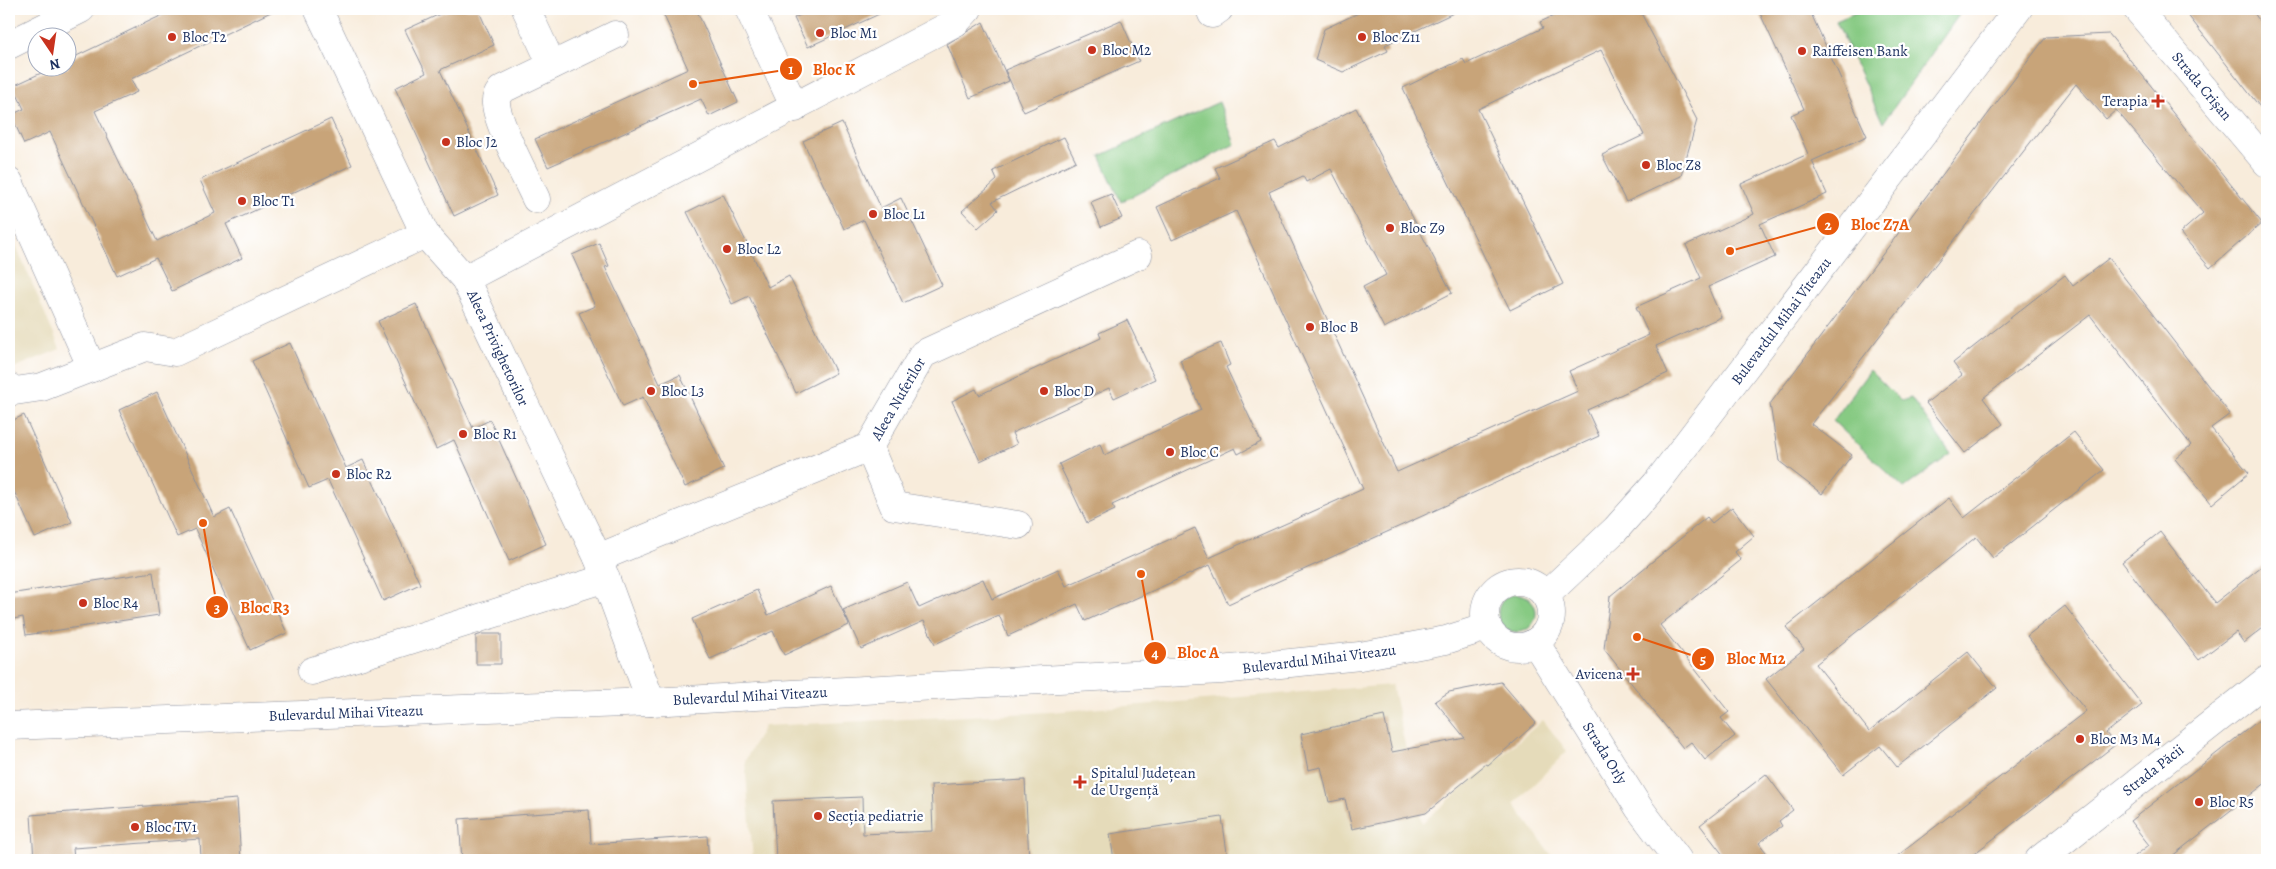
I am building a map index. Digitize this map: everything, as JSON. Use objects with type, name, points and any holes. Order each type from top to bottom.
[{"type":"street","points":[[9,45],[81,9]]},
{"type":"street","name":"Aleea Privighetorilor","points":[[318,9],[425,234],[465,279],[602,568],[651,702]]},
{"type":"street","points":[[526,9],[552,65]]},
{"type":"street","points":[[749,9],[795,108]]},
{"type":"street","points":[[465,279],[795,108],[956,22],[968,9]]},
{"type":"street","points":[[1210,9],[1212,14],[1219,9]]},
{"type":"street","name":"Bulevardul Mihai Viteazu","points":[[1546,595],[1610,536],[1656,484],[2018,9]]},
{"type":"street","name":"Strada Crișan","points":[[2137,9],[2267,163]]},
{"type":"street","points":[[536,199],[500,121],[496,104],[497,95],[500,90],[616,35]]},
{"type":"street","points":[[9,182],[92,368]]},
{"type":"street","points":[[9,387],[15,391],[42,387],[145,347],[175,352],[425,234]]},
{"type":"street","name":"Aleea Nuferilor","points":[[312,671],[602,568],[869,448],[923,354],[1138,255]]},
{"type":"street","points":[[869,448],[894,506],[1018,524]]},
{"type":"street","points":[[1516,581],[1528,582],[1538,587],[1546,595],[1552,612],[1551,621],[1542,637],[1527,646],[1508,646],[1492,635],[1485,613],[1488,600],[1496,589],[1505,583],[1516,581]]},
{"type":"street","name":"Bulevardul Mihai Viteazu","points":[[9,726],[651,702],[1231,669],[1369,655],[1446,640],[1488,627]]},
{"type":"street","name":"Strada Orly","points":[[1535,642],[1639,808],[1678,860]]},
{"type":"street","name":"Strada Păcii","points":[[2039,860],[2267,680]]},
{"type":"shaded area","points":[[9,229],[60,349],[11,369],[9,367]]},
{"type":"shaded area","name":"Spitalul Județean de Urgență","points":[[1392,685],[1422,823],[1543,720],[1567,751],[1514,804],[1555,860],[753,860],[745,761],[764,726],[1051,712]]},
{"type":"green space","points":[[1864,9],[1963,9],[1883,123],[1836,21]]},
{"type":"green space","points":[[1219,102],[1235,144],[1121,202],[1100,156]]},
{"type":"green space","points":[[1870,370],[1901,401],[1911,398],[1951,454],[1904,488],[1833,421]]},
{"type":"green space","points":[[1517,594],[1530,600],[1536,613],[1530,626],[1517,632],[1504,626],[1498,613],[1504,600]]},
{"type":"building","name":"Bloc T1","points":[[175,9],[277,9],[131,79],[137,92],[95,111],[157,241],[215,213],[200,180],[331,119],[352,165],[226,224],[242,258],[172,291],[156,258],[117,276],[50,132],[24,144],[11,115],[24,109],[13,86],[30,78],[78,78],[78,55]]},
{"type":"building","name":"Bloc J2","points":[[451,9],[478,9],[494,45],[440,70],[498,195],[454,216],[395,88],[426,73],[405,30]]},
{"type":"building","points":[[661,9],[696,9],[738,102],[709,116],[701,99],[548,167],[535,139],[688,69]]},
{"type":"building","name":"Bloc M1","points":[[813,9],[890,9],[808,47],[794,18]]},
{"type":"building","name":"Bloc Z11","points":[[1367,9],[1462,9],[1385,45],[1388,51],[1343,72],[1315,60],[1324,29]]},
{"type":"building","name":"Bloc Z8","points":[[1569,9],[1623,9],[1641,13],[1697,120],[1681,176],[1626,202],[1602,155],[1644,135],[1601,50],[1478,109],[1563,284],[1510,310],[1403,88],[1463,59],[1466,64],[1543,28],[1540,22]]},
{"type":"building","points":[[1758,9],[1809,9],[1867,136],[1812,161],[1827,194],[1760,224],[1775,257],[1708,287],[1721,317],[1656,346],[1668,373],[1587,410],[1599,436],[1228,604],[1210,565],[1085,621],[1077,604],[1008,636],[999,615],[935,644],[924,621],[861,649],[843,610],[907,582],[919,608],[983,579],[992,599],[1058,569],[1066,586],[1195,528],[1209,558],[1363,489],[1236,211],[1172,240],[1157,207],[1220,178],[1215,168],[1275,141],[1279,148],[1356,108],[1452,293],[1384,328],[1363,287],[1386,275],[1331,169],[1306,182],[1303,176],[1269,192],[1397,472],[1578,391],[1569,371],[1649,335],[1636,307],[1701,278],[1686,245],[1754,214],[1741,184],[1808,154],[1791,115],[1804,109]]},
{"type":"building","points":[[2183,9],[2251,9],[2267,31],[2267,116]]},
{"type":"building","name":"Bloc M2","points":[[1121,20],[1139,61],[1024,112],[1005,70]]},
{"type":"building","points":[[983,22],[1009,81],[970,98],[947,44]]},
{"type":"building","points":[[2109,34],[2262,223],[2210,268],[2180,233],[2203,213],[2116,110],[2106,119],[2076,84],[1811,424],[1852,455],[1822,494],[1779,461],[1770,404],[2046,37]]},
{"type":"building","name":"Bloc L1","points":[[842,123],[881,208],[901,198],[942,285],[903,303],[864,220],[844,229],[803,141]]},
{"type":"building","points":[[1064,137],[1076,161],[992,202],[998,210],[978,228],[962,211],[997,180],[993,171]]},
{"type":"building","points":[[723,194],[768,287],[789,276],[836,373],[796,393],[749,296],[732,304],[687,212]]},
{"type":"building","points":[[1111,194],[1122,218],[1101,227],[1091,202]]},
{"type":"building","name":"Bloc L3","points":[[599,243],[609,266],[605,267],[660,384],[680,375],[724,469],[685,487],[643,397],[623,406],[579,313],[595,306],[572,255]]},
{"type":"building","points":[[2109,258],[2230,414],[2211,428],[2249,473],[2212,504],[2175,459],[2191,445],[2090,315],[1983,398],[2003,424],[1965,453],[1926,403],[1962,375],[1953,363],[2065,275],[2073,286]]},
{"type":"building","name":"Bloc R1","points":[[416,304],[473,428],[490,420],[546,544],[509,561],[454,440],[436,449],[378,321]]},
{"type":"building","name":"Bloc D","points":[[1127,320],[1155,379],[1114,398],[1109,388],[1012,433],[1017,444],[980,461],[952,401],[976,389],[979,395],[1101,338],[1099,333]]},
{"type":"building","name":"Bloc R2","points":[[290,343],[346,468],[363,460],[420,584],[383,601],[328,480],[309,488],[252,361]]},
{"type":"building","name":"Bloc C","points":[[1221,343],[1230,365],[1226,367],[1261,442],[1238,454],[1235,448],[1112,505],[1115,510],[1087,523],[1059,464],[1100,444],[1104,455],[1201,410],[1180,360]]},
{"type":"building","points":[[157,392],[214,517],[230,509],[287,633],[250,650],[195,529],[177,537],[119,410]]},
{"type":"building","points":[[24,415],[72,522],[35,538],[9,480],[9,422]]},
{"type":"building","points":[[2074,432],[2104,470],[1993,558],[1976,537],[1816,664],[1869,731],[1968,652],[1997,688],[1897,767],[1880,746],[1843,775],[1766,679],[1804,649],[1786,627],[1949,498],[1964,518]]},
{"type":"building","points":[[1732,507],[1754,536],[1735,552],[1741,560],[1660,625],[1729,712],[1721,718],[1735,736],[1705,760],[1691,742],[1683,748],[1604,649],[1610,596],[1707,517],[1712,523]]},
{"type":"building","points":[[2160,532],[2215,603],[2267,562],[2267,625],[2244,643],[2236,632],[2199,660],[2122,562]]},
{"type":"building","name":"Bloc R4","points":[[153,572],[159,615],[26,635],[23,617],[9,620],[9,594]]},
{"type":"building","points":[[831,586],[849,625],[784,655],[773,631],[710,659],[692,619],[757,590],[768,615]]},
{"type":"building","name":"Bloc M3 M4","points":[[2065,606],[2142,705],[2106,733],[2115,745],[1966,860],[1892,860],[2086,711],[2027,636]]},
{"type":"building","points":[[482,634],[501,634],[501,664],[476,664],[476,636]]},
{"type":"building","points":[[1501,682],[1536,723],[1488,765],[1486,764],[1426,813],[1352,829],[1345,799],[1329,802],[1321,767],[1308,770],[1301,734],[1384,716],[1392,752],[1465,738],[1435,701],[1449,692]]},
{"type":"building","name":"Bloc R5","points":[[2267,714],[2267,782],[2167,860],[2130,860],[2149,845],[2130,821]]},
{"type":"building","points":[[1766,774],[1793,810],[1779,821],[1782,826],[1759,843],[1772,860],[1727,860],[1700,825]]},
{"type":"building","points":[[1025,780],[1029,860],[776,860],[773,801],[862,797],[863,834],[933,831],[931,785]]},
{"type":"building","name":"Bloc TV1","points":[[237,799],[241,860],[201,860],[200,839],[73,848],[74,860],[34,860],[31,815]]},
{"type":"building","points":[[589,810],[591,844],[707,836],[709,860],[462,860],[459,819]]},
{"type":"building","points":[[1222,817],[1228,860],[1114,860],[1110,834]]},
{"type":"place","name":"Bloc M1","points":[[820,33]]},
{"type":"place","name":"Bloc T2","points":[[172,37]]},
{"type":"place","name":"Bloc Z11","points":[[1362,37]]},
{"type":"place","name":"Bloc M2","points":[[1092,50]]},
{"type":"place","name":"Raiffeisen Bank","points":[[1802,51]]},
{"type":"place","name":"Bloc K","points":[[693,84]]},
{"type":"place","name":"Terapia","points":[[2158,101]]},
{"type":"place","name":"Bloc J2","points":[[446,142]]},
{"type":"place","name":"Bloc Z8","points":[[1646,165]]},
{"type":"place","name":"Bloc T1","points":[[242,201]]},
{"type":"place","name":"Bloc L1","points":[[873,214]]},
{"type":"place","name":"Bloc Z9","points":[[1390,228]]},
{"type":"place","name":"Bloc L2","points":[[727,249]]},
{"type":"place","name":"Bloc Z7A","points":[[1730,251]]},
{"type":"place","name":"Bloc B","points":[[1310,327]]},
{"type":"place","name":"Bloc L3","points":[[651,391]]},
{"type":"place","name":"Bloc D","points":[[1044,391]]},
{"type":"place","name":"Bloc R1","points":[[463,434]]},
{"type":"place","name":"Bloc C","points":[[1170,452]]},
{"type":"place","name":"Bloc R2","points":[[336,474]]},
{"type":"place","name":"Bloc R3","points":[[203,523]]},
{"type":"place","name":"Bloc A","points":[[1141,574]]},
{"type":"place","name":"Bloc R4","points":[[83,603]]},
{"type":"place","name":"Bloc M12","points":[[1637,637]]},
{"type":"place","name":"Avicena","points":[[1633,674]]},
{"type":"place","name":"Bloc M3 M4","points":[[2080,739]]},
{"type":"place","name":"Spitalul Județean de Urgență","points":[[1080,782]]},
{"type":"place","name":"Bloc R5","points":[[2199,802]]},
{"type":"place","name":"Secția pediatrie","points":[[818,816]]},
{"type":"place","name":"Bloc TV1","points":[[135,827]]}]
